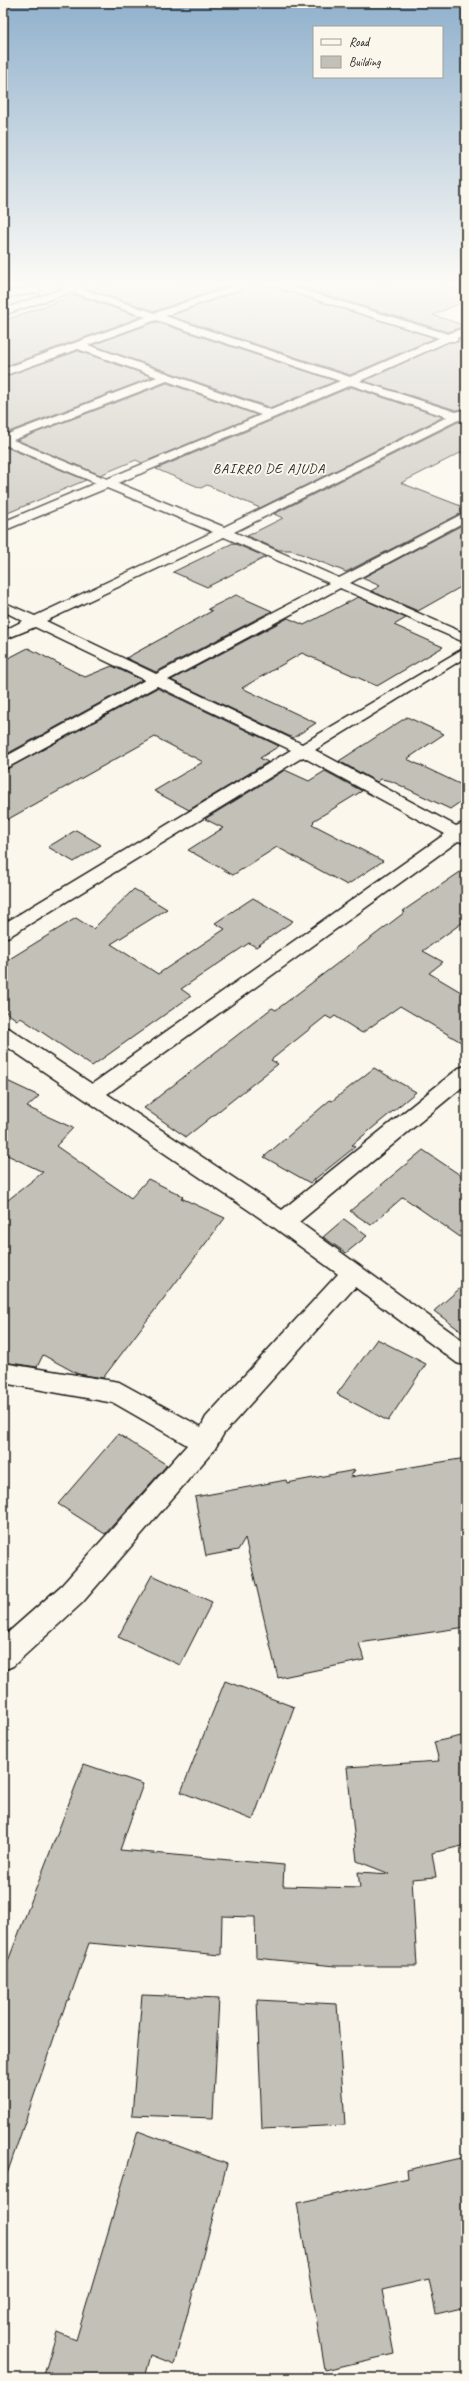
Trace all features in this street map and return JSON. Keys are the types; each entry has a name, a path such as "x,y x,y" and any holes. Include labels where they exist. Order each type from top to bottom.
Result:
{"street":[{"path":"3,440 121,394"},
{"path":"216,394 270,414"},
{"path":"3,527 318,394"},
{"path":"393,394 464,415"},
{"path":"407,394 464,415"},
{"path":"3,636 224,532 464,415"},
{"path":"3,440 224,532 466,639"},
{"path":"3,766 156,680 338,582 466,516"},
{"path":"3,606 303,750 463,833 93,1093"},
{"path":"3,932 64,893 466,651"},
{"path":"3,1034 283,1222 466,1356"},
{"path":"283,1222 466,1073"},
{"path":"3,1656 72,1594 205,1442 215,1425 353,1273"},
{"path":"3,1373 119,1393 205,1442"}],"building":[{"path":"3,394 108,394 3,434"},
{"path":"138,394 198,394 257,415 142,463 136,460 100,475 17,440"},
{"path":"232,394 304,394 271,408"},
{"path":"334,394 373,394 443,417 260,508 207,485 201,488 156,469"},
{"path":"406,394 466,394 466,408 456,410"},
{"path":"458,422 466,423 466,450 401,483 466,508 466,511 346,572 291,550 279,550 247,536 283,518 274,514"},
{"path":"3,446 86,480 3,515"},
{"path":"466,523 466,584 418,611 371,591 380,586 362,578"},
{"path":"233,543 266,557 207,587 173,572"},
{"path":"236,595 272,611 156,672 126,658 212,611 208,609"},
{"path":"358,597 406,618 394,625 443,647 377,686 302,653 242,688 316,723 293,738 171,680 288,618 304,625"},
{"path":"28,648 85,677 112,666 142,680 3,756 3,661"},
{"path":"157,688 279,746 260,758 268,762 189,810 154,791 203,762 155,737 3,822 3,771"},
{"path":"407,717 444,734 407,759 466,787 466,798 450,809 391,781 381,779 377,782 339,761"},
{"path":"285,770 309,781 325,771 362,791 313,821 314,822 312,824 383,861 347,885 277,847 233,875 188,850 223,828 205,819"},
{"path":"76,830 101,845 74,862 48,847"},
{"path":"466,868 466,920 423,951 443,962 429,973 466,995 466,1045 400,1006 362,1033 335,1016 331,1019 326,1016 271,1060 278,1064 186,1137 144,1108 272,1008 276,1010 405,912 403,911"},
{"path":"134,889 167,909 111,944 158,974 225,929 215,923 253,898 293,921 256,947 249,943 181,989 191,996 92,1066 21,1018 17,1020 3,1010 3,963 76,918 93,929"},
{"path":"374,1068 416,1092 352,1145 355,1147 310,1183 264,1157 330,1100 332,1101"},
{"path":"3,1079 39,1096 27,1107 73,1128 56,1146 131,1198 148,1179 183,1196 181,1198 225,1218 103,1378 78,1374 43,1355 37,1367 3,1362 3,1204 43,1172 3,1153"},
{"path":"423,1150 466,1179 466,1241 403,1197 371,1225 350,1211"},
{"path":"344,1219 367,1236 346,1253 323,1237"},
{"path":"466,1283 466,1335 434,1311"},
{"path":"377,1339 426,1364 388,1421 337,1394"},
{"path":"118,1434 167,1465 105,1534 58,1504"},
{"path":"466,1458 466,1627 359,1643 364,1660 278,1678 245,1538 238,1550 206,1556 195,1497 286,1480 287,1483 355,1470 350,1477"},
{"path":"152,1575 212,1602 180,1665 118,1637"},
{"path":"225,1681 294,1707 253,1820 181,1792"},
{"path":"466,1735 466,1845 432,1853 436,1877 412,1879 417,1966 335,1966 256,1958 255,1917 222,1916 221,1955 89,1943 69,2000 67,2000 7,2174 3,2173 3,1974 84,1764 143,1784 120,1850 284,1865 283,1886 360,1888 358,1872 390,1874 357,1861 347,1767 439,1761 434,1742"},
{"path":"142,1995 219,1998 213,2118 132,2115"},
{"path":"257,2000 337,2004 345,2125 262,2129"},
{"path":"138,2131 227,2164 174,2364 151,2355 145,2378 43,2378 57,2332 76,2340"},
{"path":"466,2157 466,2307 436,2314 429,2279 382,2290 394,2354 325,2370 297,2203 408,2178 407,2170"}],"district":[{"name":"BAIRRO DE AJUDA","path":"269,468"}]}
